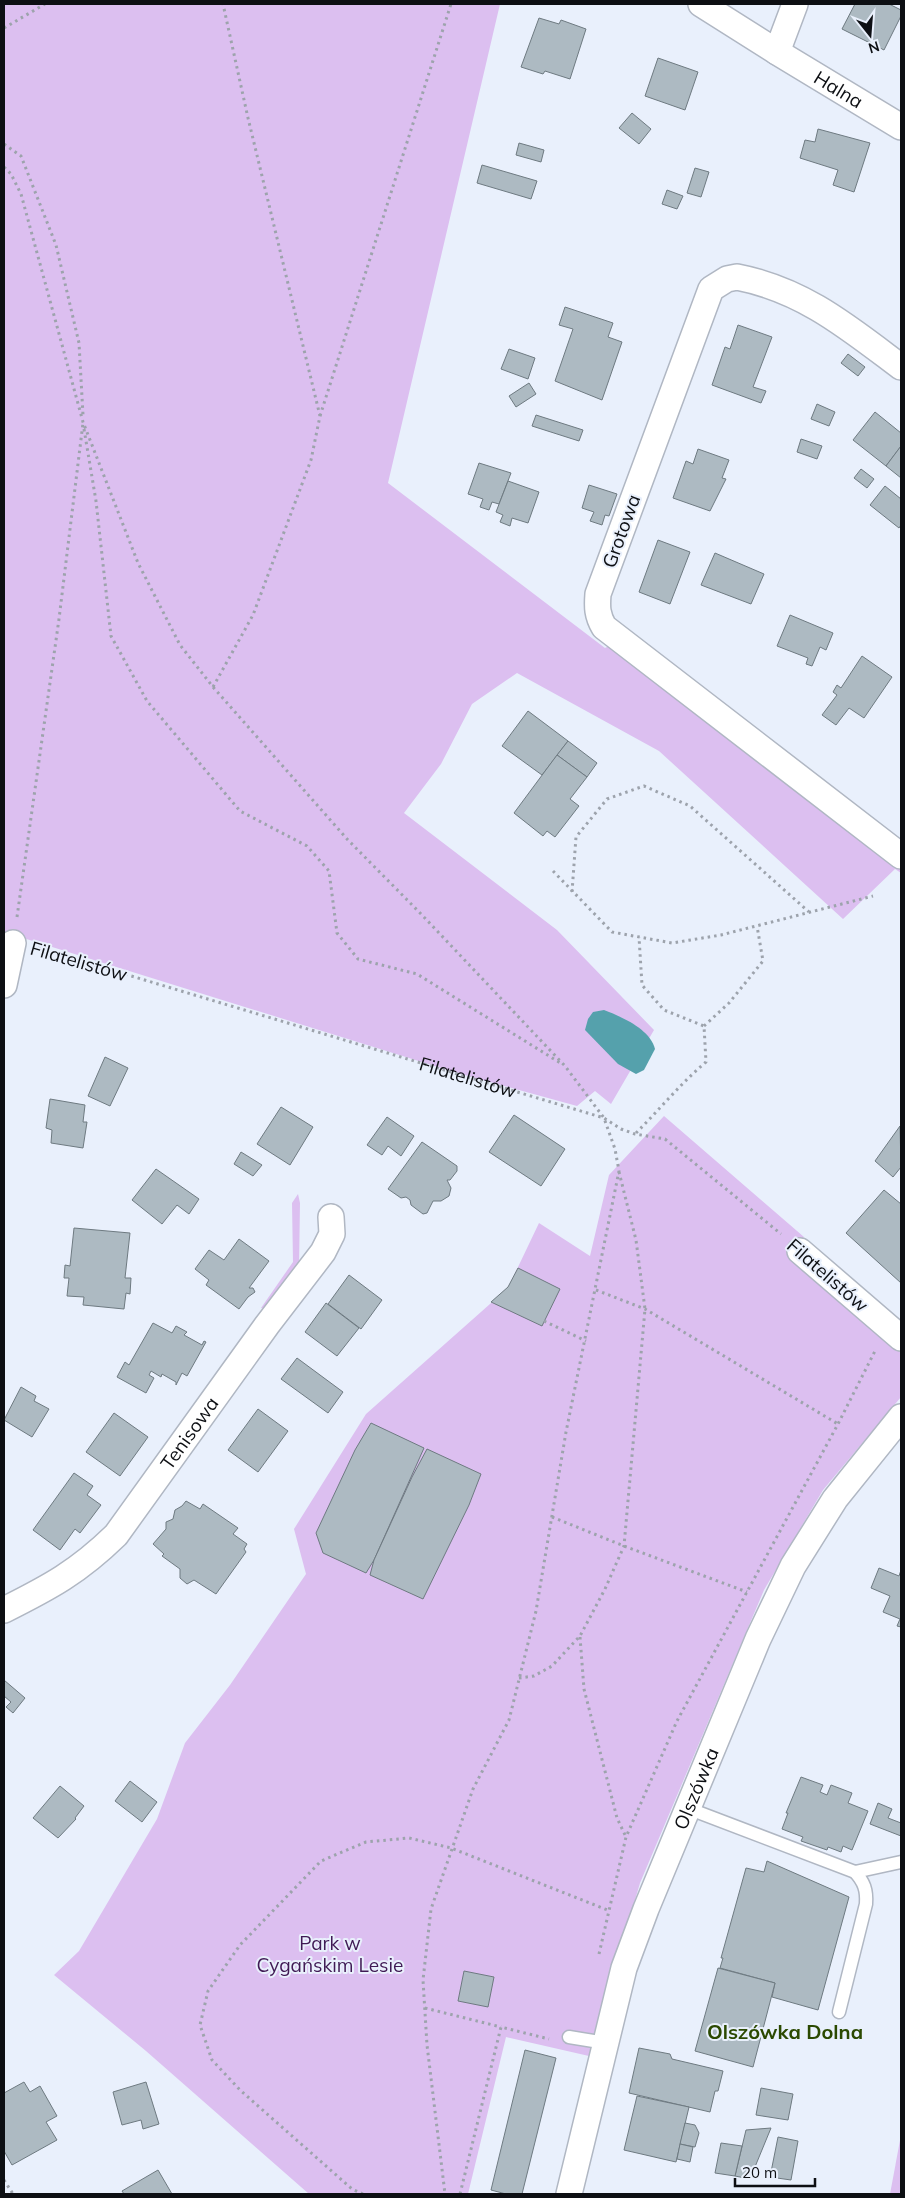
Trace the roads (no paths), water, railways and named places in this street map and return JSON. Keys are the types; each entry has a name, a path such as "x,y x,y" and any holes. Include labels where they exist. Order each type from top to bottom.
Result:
{"street":[{"name":"Halna","path":"701,4 901,127"},
{"path":"777,52 795,4"},
{"name":"Grotowa","path":"901,367 835,317 803,300 737,277 727,279 710,289 598,594 597,608 598,617 604,627 901,856"},
{"name":"Filatelistów","path":"4,985 13,943"},
{"name":"Tenisowa","path":"4,1610 54,1586 89,1561 116,1535 267,1325 323,1252 332,1234 331,1217"},
{"name":"Filatelistów","path":"800,1251 901,1338"},
{"name":"Olszówka","path":"569,2194 624,1968 687,1808 758,1639 793,1566 835,1499 901,1417"}],"lane":[{"path":"687,1808 855,1872 863,1881 866,1892 866,1904 839,2012"},
{"path":"855,1872 901,1862"},
{"path":"564,2039 606,2043"}],"water":[{"path":"604,1010 634,1025 647,1035 652,1042 655,1049 644,1070 636,1074 618,1064 585,1030 588,1019 593,1012"}],"district":[{"name":"Olszówka Dolna","path":"785,2031"}],"park label":[{"name":"Park w Cygańskim Lesie","path":"330,1954"}]}
